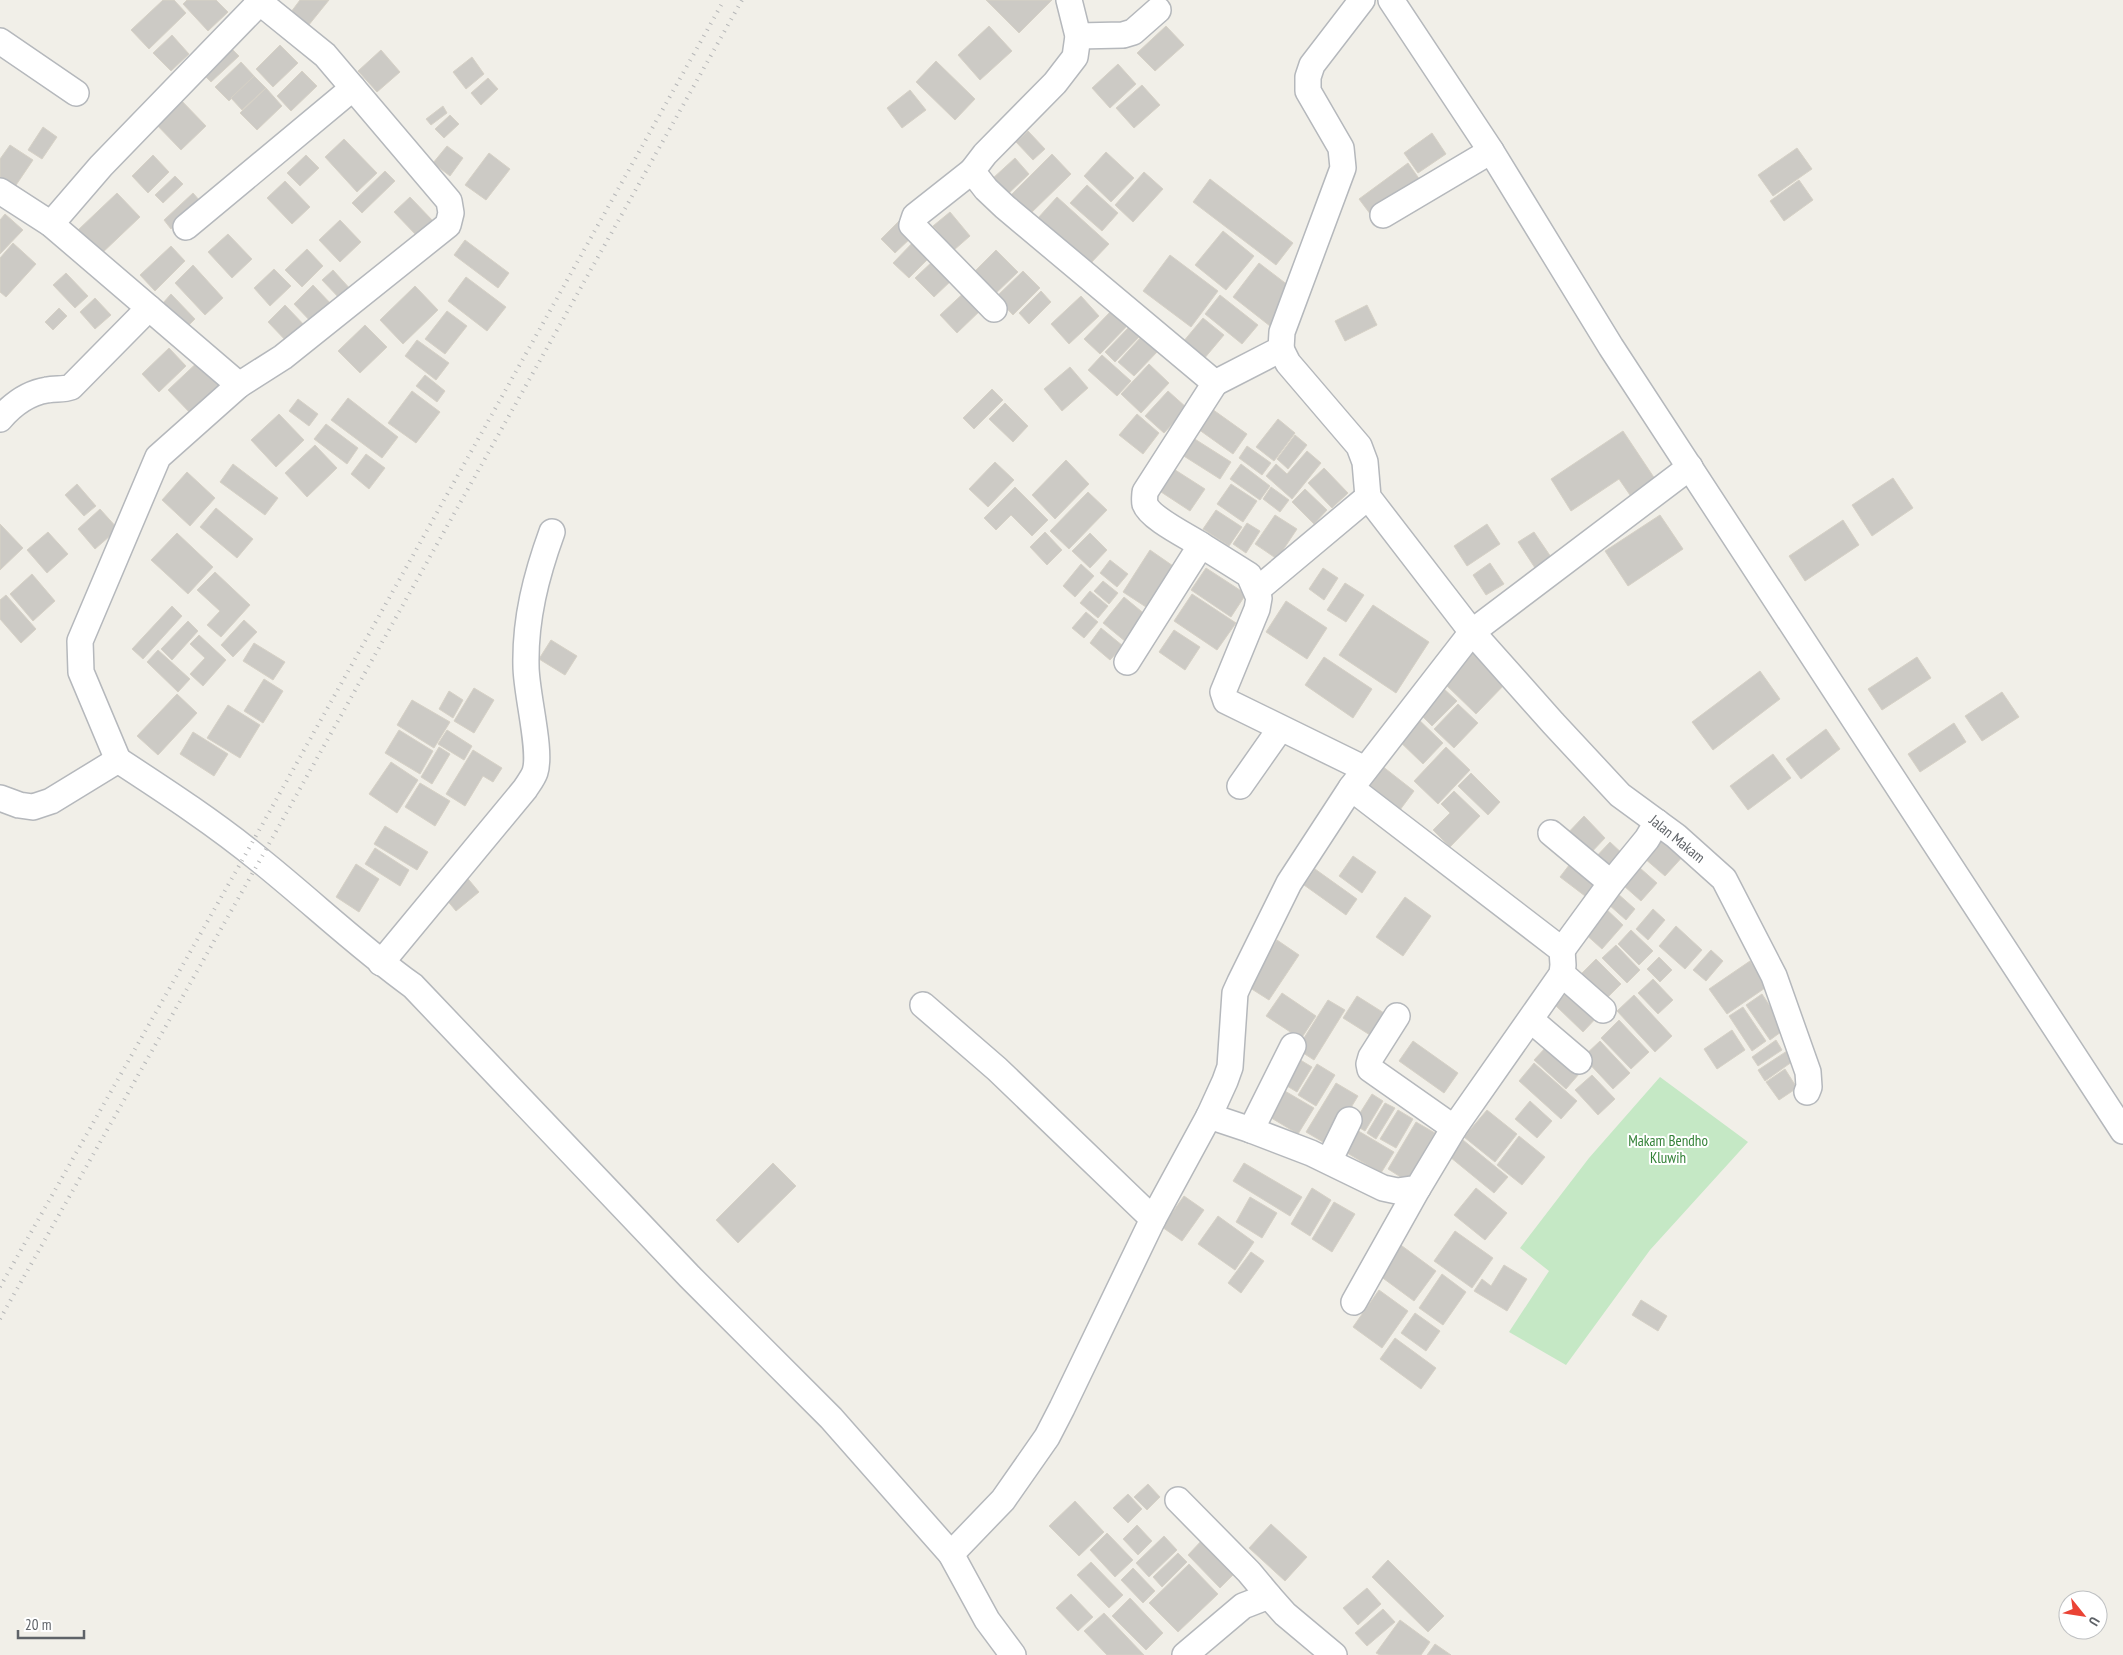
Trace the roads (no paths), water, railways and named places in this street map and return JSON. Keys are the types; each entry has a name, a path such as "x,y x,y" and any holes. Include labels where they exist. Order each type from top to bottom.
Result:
{"street":[{"path":"994,310 912,225 915,216 972,171 985,154 1055,83 1075,57 1078,36 1069,0"},
{"path":"1257,590 1368,497 1365,462 1359,446 1288,363 1281,350 1282,332 1343,168 1341,148 1308,91 1308,77 1312,64 1362,0"},
{"path":"1391,0 1491,151 1611,346 2123,1132"},
{"path":"51,224 101,166 259,1 325,54 449,201 451,213 448,225 283,357 239,385 148,455 80,642 82,672 118,760 219,828 260,860 381,963 414,986 690,1277 831,1418 951,1554 987,1620 1013,1655"},
{"path":"1078,36 1128,34 1133,32 1158,10"},
{"path":"0,41 76,93"},
{"path":"186,227 353,88"},
{"path":"1383,215 1491,151"},
{"path":"972,171 986,189 1005,207 1215,383"},
{"path":"0,191 51,224 239,385"},
{"path":"0,419 19,402 33,394 48,389 65,390 71,388 149,308"},
{"path":"1281,350 1215,383 1145,492 1144,498 1145,505 1155,516 1250,575 1257,590 1259,598 1258,609 1223,692 1226,702 1280,729 1358,778 1562,950"},
{"path":"951,1554 1003,1500 1047,1436 1062,1408 1153,1219 1209,1116 1230,1067 1236,993 1240,982 1289,883 1358,778 1472,632 1690,467"},
{"name":"Jalan Makam","path":"1368,497 1472,632 1620,795 1657,822 1724,879 1774,976 1808,1072 1809,1087 1807,1092"},
{"path":"381,963 525,789 535,772 536,752 526,667 528,617 538,570 552,532"},
{"path":"1127,662 1200,544"},
{"path":"1240,786 1280,729"},
{"path":"0,798 19,805 33,807 51,801 118,760"},
{"path":"1354,1302 1454,1128 1562,974 1562,950 1611,883 1647,839 1657,822"},
{"path":"1551,833 1611,883"},
{"path":"1562,974 1603,1010"},
{"path":"923,1005 997,1069 1153,1219"},
{"path":"1397,1016 1371,1056 1369,1067 1372,1071 1454,1128"},
{"path":"1531,1020 1579,1061"},
{"path":"1251,1130 1293,1046"},
{"path":"1209,1116 1251,1130 1328,1161 1383,1188 1397,1191 1418,1188"},
{"path":"1328,1161 1349,1120"},
{"path":"1178,1500 1250,1572 1285,1614 1334,1655"},
{"path":"1186,1655 1243,1606 1269,1596"}],"railway":[{"path":"0,1287 248,850 724,0"},
{"path":"0,1319 260,860 742,0"}],"park label":[{"name":"Makam Bendho Kluwih","path":"1668,1150"}]}
